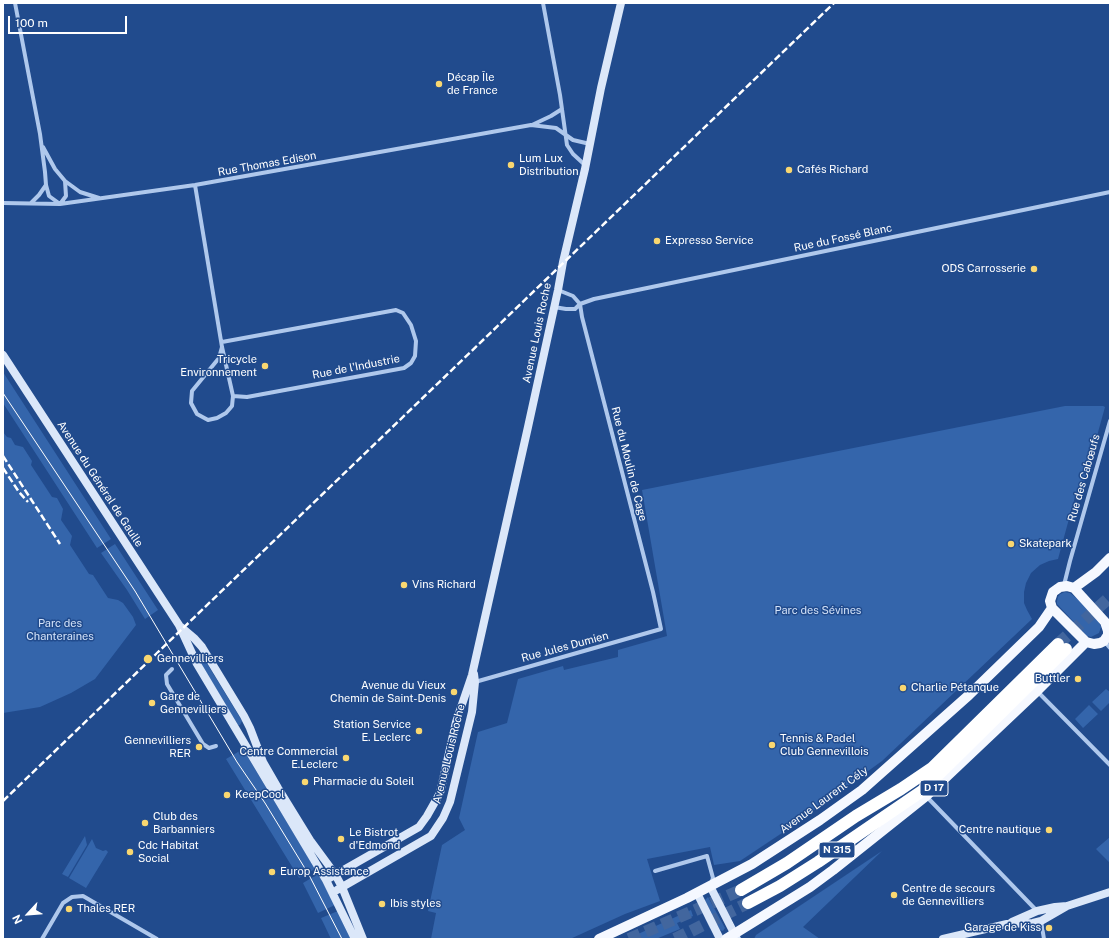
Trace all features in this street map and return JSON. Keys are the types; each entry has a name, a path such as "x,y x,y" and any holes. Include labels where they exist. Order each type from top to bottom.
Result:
{"highway":[{"name":"N 315","path":"741,890 787,863 856,816 901,790 932,768 1062,647 922,791 818,862 780,886 748,903"}],"main road":[{"name":"Avenue Louis Roche","path":"326,880 419,827 428,816 440,793 456,722 473,667 563,262 586,166 601,88 621,3"},
{"name":"Avenue du Général de Gaulle","path":"3,355 179,625 192,654 333,892 355,939"},
{"name":"Avenue Laurent Cély","path":"599,939 697,893 752,864 820,820 862,790 969,695 1039,627 1052,608 1050,600 1056,589 1069,587 1096,572 1110,558"},
{"path":"1052,608 1086,642 1094,644 1107,644 1108,620 1069,587"},
{"name":"Avenue du Général de Gaulle","path":"179,625 202,647 250,728 263,762 278,788 310,840 335,874 363,939"},
{"name":"D 17","path":"733,937 792,899 833,870 926,796 1037,691 1086,642"},
{"path":"192,654 202,647"},
{"name":"Avenue Louis Roche","path":"333,892 430,836 442,818 450,802 472,712 474,682 473,667"},
{"path":"239,734 250,728"},
{"path":"710,886 733,937"},
{"path":"1007,924 1041,921 1067,906 1110,892"},
{"path":"697,893 720,939"},
{"path":"943,939 1007,924 1037,911 1067,906"},
{"path":"1037,911 1041,921"}],"street":[{"path":"15,3 42,145 46,172 46,185 49,196 60,204 66,196 65,181"},
{"path":"543,3 567,145 569,149 586,166"},
{"name":"Rue Thomas Edison","path":"532,125 562,109"},
{"name":"Rue Thomas Edison","path":"3,203 60,204 195,186 532,125 552,126 566,134"},
{"path":"566,134 573,140 590,144"},
{"path":"42,145 55,169 65,181 80,192 101,199"},
{"path":"31,203 46,185"},
{"path":"195,186 222,345 233,396 232,406 226,413 217,418 208,420 197,414 190,403 192,391 218,358 222,345"},
{"name":"Rue du Fossé Blanc","path":"554,307 575,309 580,304 594,299 1110,192"},
{"path":"558,290 573,296 580,304"},
{"name":"Rue du Moulin de Cage","path":"580,304 582,317 653,592 661,629"},
{"name":"Rue de l'Industrie","path":"222,345 396,310 403,313 411,325 416,341 415,356 411,363 404,368 247,397 233,396"},
{"name":"Rue des Cabœufs","path":"1069,587 1070,560 1110,421"},
{"name":"Rue Jules Dumien","path":"474,682 661,629"},
{"path":"172,669 166,675 167,684 203,744 209,748 216,746"},
{"path":"1037,691 1110,765"},
{"path":"926,796 1037,911"},
{"path":"655,871 707,856 712,878 710,886"},
{"path":"42,939 63,903 72,897 83,896 158,939"},
{"path":"1041,921 1044,939"}],"green space":[{"path":"3,372 111,539 97,548 3,403"},
{"name":"Parc des Sévines","path":"1065,406 1105,407 1082,490 1075,497 1058,559 1040,565 1031,573 1026,583 1024,603 1032,619 882,761 785,831 740,861 714,865 710,847 647,859 660,901 625,914 570,939 431,939 436,913 428,911 442,845 465,830 459,818 478,732 507,723 518,679 563,666 564,670 618,657 618,650 667,636 642,490"},
{"name":"Parc des Chanteraines","path":"3,432 7,437 11,438 15,445 23,447 32,461 31,465 52,497 57,498 63,509 61,520 72,536 70,545 89,574 93,575 108,598 118,600 123,603 133,617 136,625 95,679 71,693 40,707 3,713"},
{"path":"115,544 158,610 145,619 101,553"},
{"path":"1065,592 1070,593 1081,602 1099,622 1101,627 1099,633 1091,637 1087,636 1057,604 1060,594"},
{"path":"203,657 242,721 240,725 238,725 198,659"},
{"path":"1106,689 1110,692 1110,702 1101,711 1092,702"},
{"path":"1089,705 1098,714 1083,728 1075,719"},
{"path":"243,749 315,869 299,878 226,759"},
{"path":"85,836 87,845 68,877 62,874"},
{"path":"1110,837 1110,863 1096,849"},
{"path":"92,839 96,848 103,851 106,850 108,852 86,888 69,878"},
{"path":"882,851 803,927 820,939 754,939 756,935"},
{"path":"318,874 335,905 318,913 303,883"},
{"path":"708,897 725,928 723,931 720,930 705,900"},
{"path":"691,910 693,916 677,923 680,929 656,939 627,939"},
{"path":"338,911 351,939 331,939 321,918"}],"tunnel":[{"path":"1058,644 1110,597"},
{"path":"629,939 741,890"},
{"path":"675,939 748,903"}],"tram line":[{"path":"3,393 135,591 237,762 265,803 309,875 342,939"}],"railway":[{"path":"3,801 834,3"},
{"path":"3,456 60,544"},
{"path":"3,468 19,492 28,502"}],"place":[{"name":"Décap Île de France","path":"439,84"},
{"name":"Lum Lux Distribution","path":"511,165"},
{"name":"Cafés Richard","path":"789,170"},
{"name":"Expresso Service","path":"657,241"},
{"name":"ODS Carrosserie","path":"1034,269"},
{"name":"Tricycle Environnement","path":"265,366"},
{"name":"Skatepark","path":"1011,544"},
{"name":"Vins Richard","path":"404,585"},
{"name":"Gennevilliers","path":"148,659"},
{"name":"Buttler","path":"1078,679"},
{"name":"Charlie Pétanque","path":"903,688"},
{"name":"Avenue du Vieux Chemin de Saint-Denis","path":"454,692"},
{"name":"Gare de Gennevilliers","path":"152,703"},
{"name":"Station Service E. Leclerc","path":"419,731"},
{"name":"Tennis & Padel Club Gennevillois","path":"772,745"},
{"name":"Gennevilliers RER","path":"199,747"},
{"name":"Centre Commercial E.Leclerc","path":"346,758"},
{"name":"Pharmacie du Soleil","path":"305,782"},
{"name":"KeepCool","path":"227,795"},
{"name":"Club des Barbanniers","path":"145,823"},
{"name":"Centre nautique","path":"1049,830"},
{"name":"Le Bistrot d'Edmond","path":"341,839"},
{"name":"Cdc Habitat Social","path":"130,852"},
{"name":"Europ Assistance","path":"272,872"},
{"name":"Centre de secours de Gennevilliers","path":"894,895"},
{"name":"Ibis styles","path":"382,904"},
{"name":"Thales RER","path":"69,909"},
{"name":"Garage de Kiss","path":"1049,928"}]}
